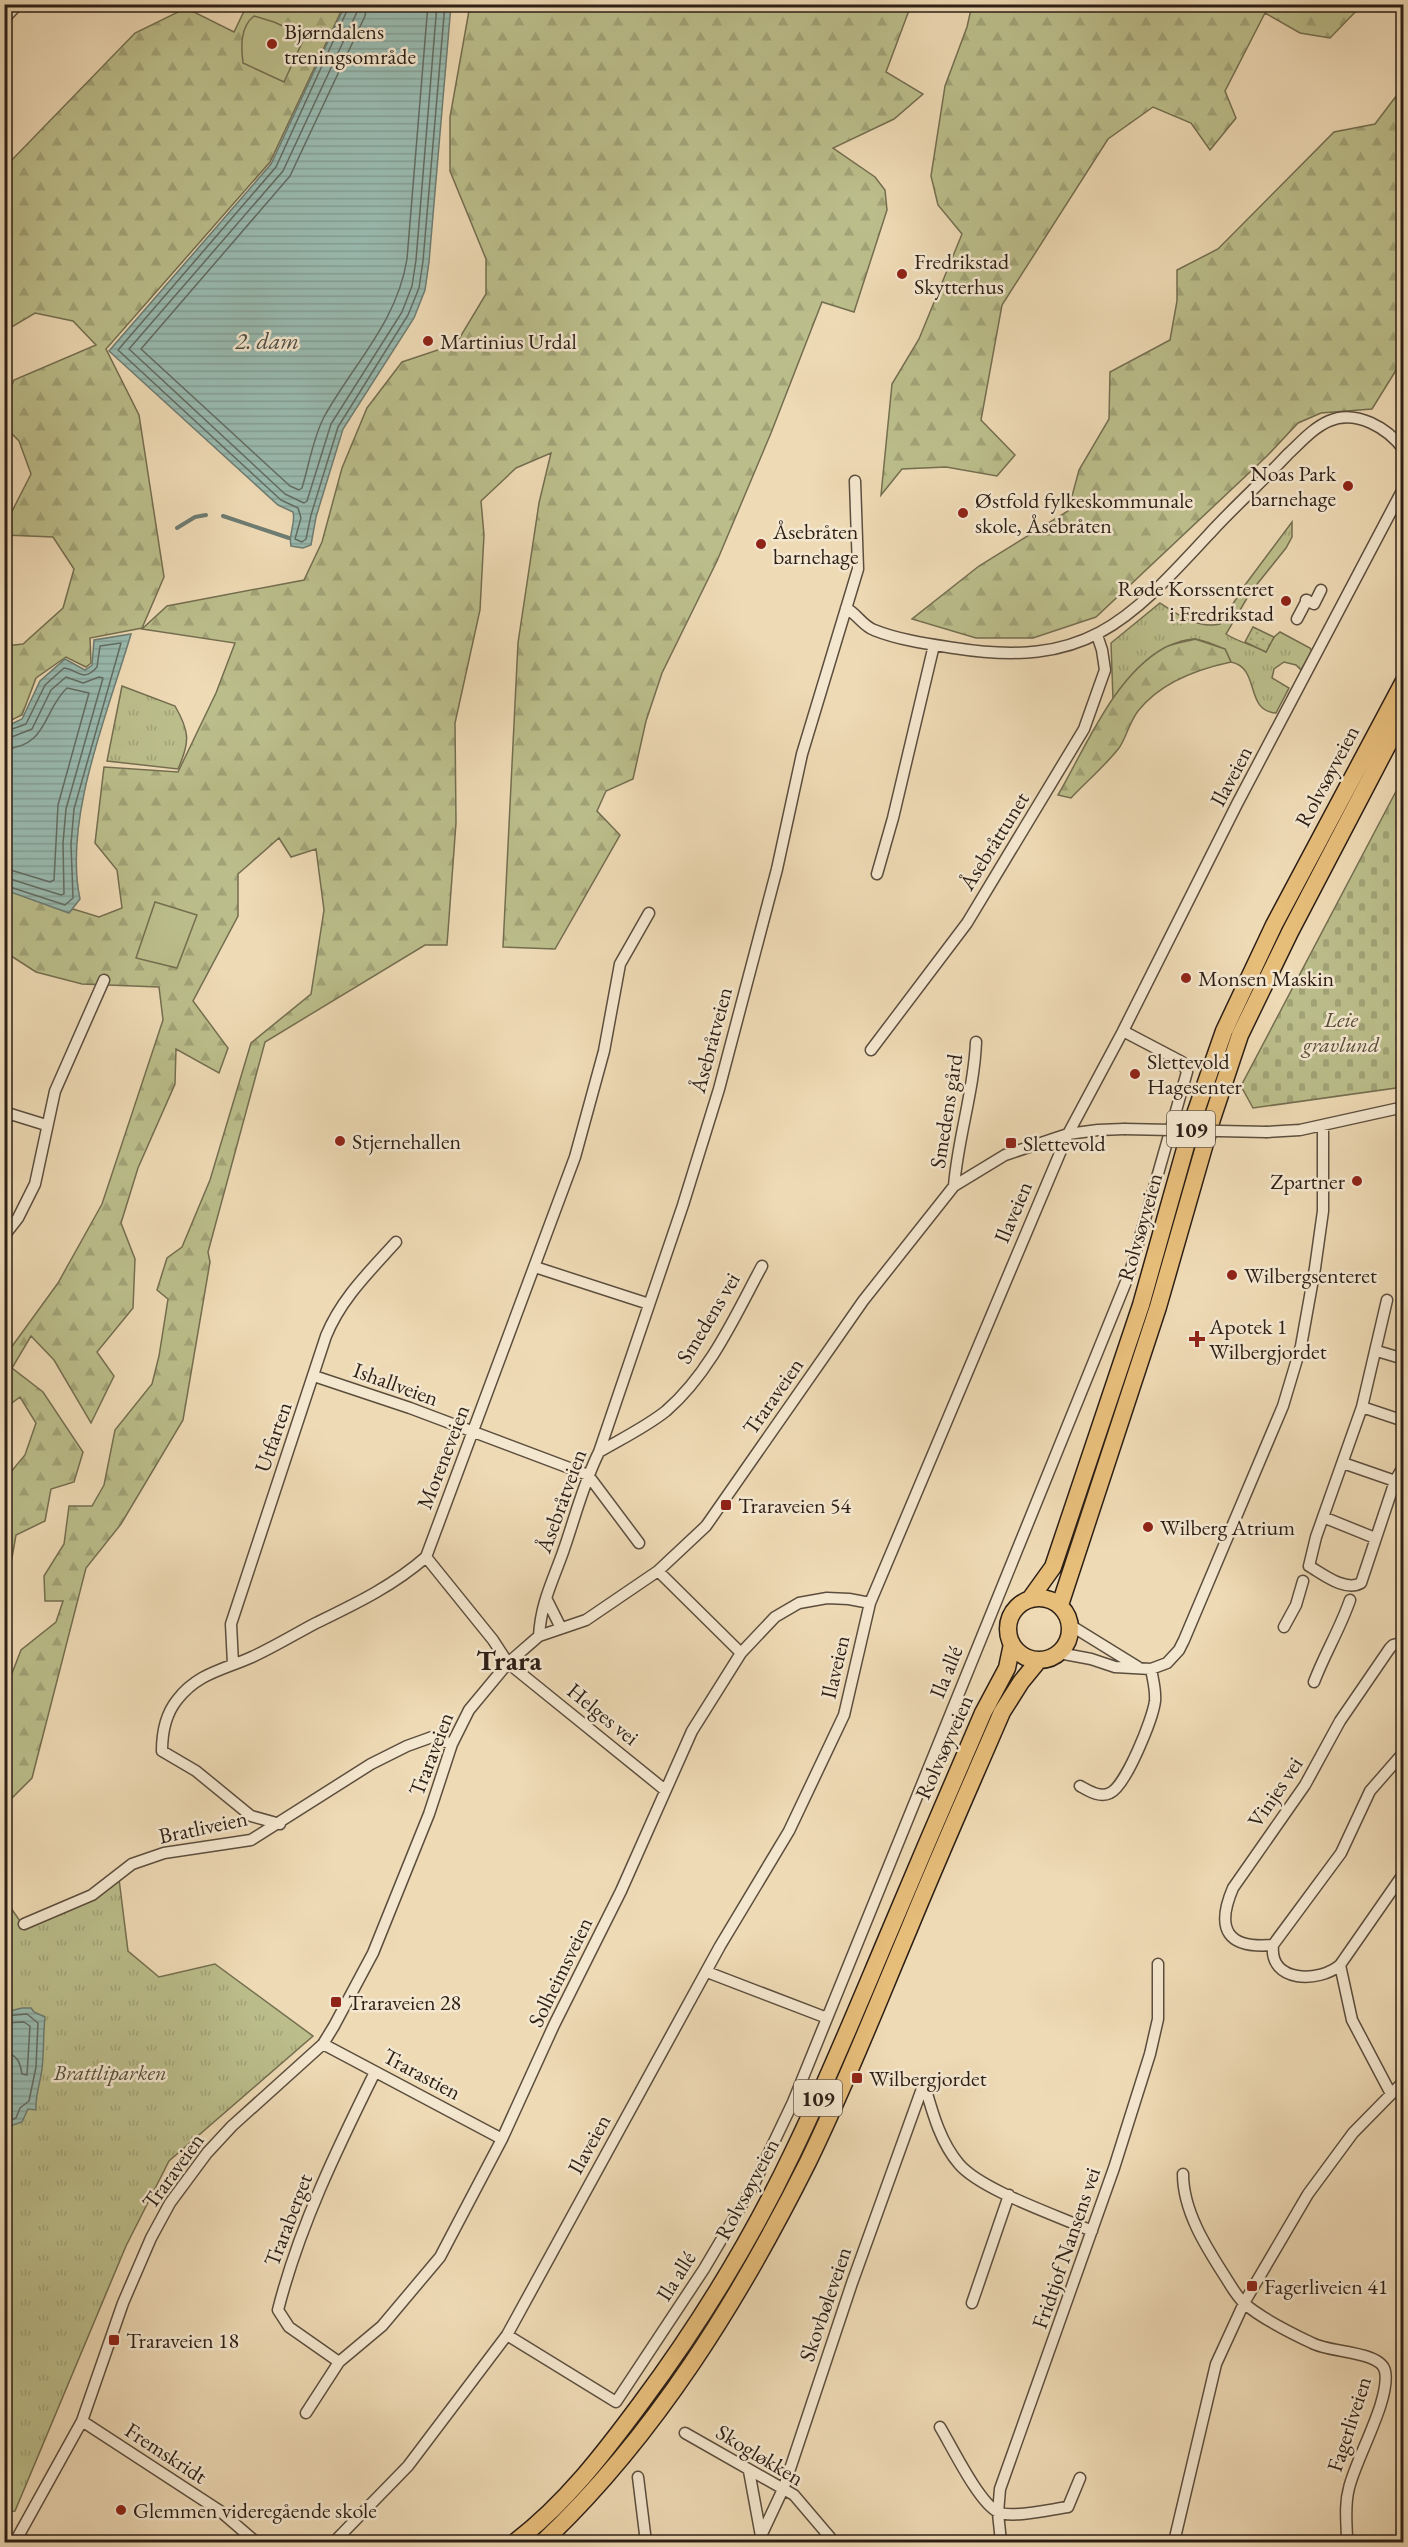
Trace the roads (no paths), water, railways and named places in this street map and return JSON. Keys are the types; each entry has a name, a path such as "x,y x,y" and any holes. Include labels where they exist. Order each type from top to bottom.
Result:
{"main road":[{"name":"Rolvsøyveien","path":"1030,1599 1053,1567 1142,1305 1194,1118 1224,1031 1274,925 1404,681"},
{"name":"Rolvsøyveien","path":"1060,1605 1158,1307 1212,1119 1240,1035 1290,932 1404,714"},
{"path":"1012,1644 1023,1656 1039,1660 1059,1653 1068,1640 1070,1625 1067,1614 1060,1605 1046,1598 1030,1599"},
{"name":"109","path":"1012,1644 1008,1633 1008,1622 1020,1604 1030,1599"},
{"name":"Rolvsøyveien","path":"515,2542 532,2530 594,2465 628,2420 663,2373 717,2291 764,2209 793,2153 833,2064 982,1713 1008,1668 1012,1644"},
{"name":"Rolvsøyveien","path":"543,2542 606,2476 666,2400 729,2306 772,2233 809,2160 850,2070 1002,1712 1021,1682 1039,1660"}],"street":[{"path":"4,19 18,4"},
{"path":"846,608 873,630 934,645 990,652 1035,653 1069,645 1097,635 1152,595 1241,501 1320,426 1338,418 1359,419 1384,430 1404,450"},
{"name":"Åsebråtveien","path":"539,1636 541,1612 588,1475 599,1452 683,1205 718,1089 777,869 802,754 858,569 855,481"},
{"name":"Ilaveien","path":"334,2542 408,2466 507,2335 720,1946 789,1831 844,1715 870,1603 1068,1134 1123,1031 1237,804 1404,487"},
{"path":"1297,618 1306,600 1314,604 1321,590"},
{"name":"Åsebråttunet","path":"871,1050 967,923 1076,744 1092,711 1105,670 1097,635"},
{"path":"877,874 893,818 934,645"},
{"name":"Moreneveien","path":"280,1824 251,1816 196,1771 162,1751 162,1730 177,1700 208,1673 259,1654 364,1600 407,1574 426,1557 536,1268 578,1148 604,1051 620,964 649,914"},
{"path":"4,1236 18,1218 35,1184 46,1125 62,1073 104,980"},
{"name":"Ila allé","path":"507,2335 616,2402 704,2269 753,2186 793,2102 1133,1261 1187,1072 1182,1062 1123,1031"},
{"name":"Smedens gård","path":"954,1186 957,1150 975,1073 976,1042"},
{"name":"Traraveien","path":"15,2542 82,2421 123,2302 170,2203 207,2153 232,2126 323,2044 373,1953 429,1814 452,1744 469,1710 508,1663 539,1636 586,1620 658,1571 706,1526 863,1301 954,1186 1005,1155 1068,1134 1098,1130 1267,1132 1323,1126 1404,1107"},
{"path":"4,1113 46,1125"},
{"path":"1059,1653 1091,1659 1115,1667 1151,1669 1167,1663 1179,1650 1283,1406 1301,1346 1323,1211 1323,1126"},
{"name":"Utfarten","path":"233,1664 231,1624 334,1317 351,1292 396,1242"},
{"name":"Smedens vei","path":"599,1452 665,1411 683,1393 711,1358 762,1266"},
{"path":"536,1268 649,1304"},
{"path":"1387,1300 1377,1351 1362,1407 1323,1517 1309,1566 1344,1585 1356,1586 1361,1583 1395,1481 1404,1464"},
{"path":"1377,1351 1404,1359"},
{"name":"Ishallveien","path":"314,1376 410,1408 588,1475"},
{"path":"1362,1407 1404,1421"},
{"path":"1343,1463 1395,1481"},
{"path":"588,1475 639,1543"},
{"path":"1323,1517 1375,1538"},
{"name":"Helges vei","path":"426,1557 493,1640 508,1663 665,1790"},
{"path":"658,1571 741,1653"},
{"path":"1284,1627 1296,1605 1303,1581"},
{"path":"546,1598 561,1628"},
{"name":"Solheimsveien","path":"306,2413 339,2362 382,2326 440,2257 502,2139 554,2025 621,1891 692,1731 741,1653 776,1617 799,1604 827,1598 870,1603"},
{"path":"1314,1682 1327,1648 1338,1632 1350,1600"},
{"path":"1070,1625 1138,1667"},
{"name":"Vinjes vei","path":"1273,1945 1246,1946 1234,1939 1225,1924 1228,1899 1233,1888 1305,1785 1352,1702 1390,1648 1404,1642"},
{"path":"1080,1786 1099,1795 1111,1793 1121,1783 1154,1705 1155,1690 1151,1669"},
{"name":"Bratliveien","path":"24,1924 92,1895 132,1864 164,1854 251,1840 407,1746 432,1737 452,1744"},
{"path":"1404,1752 1370,1791 1341,1853 1273,1945 1275,1963 1291,1975 1317,1976 1327,1974 1340,1965 1404,1873"},
{"name":"Fridtjof Nansens vei","path":"1001,2542 998,2513 1000,2489 1092,2230 1150,2054 1158,2019 1158,1964"},
{"path":"1340,1965 1352,2020 1391,2094"},
{"path":"707,1972 827,2018"},
{"name":"Trarastien","path":"323,2044 502,2139"},
{"name":"Traraberget","path":"339,2362 289,2327 278,2310 289,2268 318,2193 375,2072"},
{"path":"1174,2542 1216,2364 1244,2303 1308,2194 1353,2133 1404,2081"},
{"name":"Skovbøleveien","path":"761,2539 784,2487 852,2283 924,2083 933,2114 947,2147 960,2166 979,2181 1009,2195"},
{"path":"1182,2174 1184,2189 1199,2234 1244,2303"},
{"path":"972,2304 1009,2195 1092,2230"},
{"name":"Fagerliveien","path":"1244,2303 1314,2345 1374,2357 1384,2366 1386,2378 1382,2398 1347,2493 1347,2542"},
{"name":"Fremskridt","path":"82,2421 220,2511 256,2542"},
{"path":"940,2427 983,2499 998,2513 1010,2514 1068,2507 1080,2478"},
{"name":"Skogløkken","path":"685,2433 749,2471 784,2487 794,2495 834,2542"},
{"path":"749,2471 761,2539"},
{"path":"638,2476 646,2542"}],"water":[{"name":"2. dam","path":"345,5 451,5 425,290 414,318 343,429 316,517 311,545 303,548 291,546 293,512 278,505 109,351 271,164"},
{"path":"131,634 90,766 78,835 76,868 80,899 69,913 5,890 5,727 22,719 40,681 65,659 85,670 92,665 94,640"},
{"path":"31,2008 45,2017 43,2063 36,2110 28,2109 22,2122 10,2126 5,2133 5,2108 9,2086 5,2059 5,2009 10,2011"}],"waterway":[{"path":"177,528 195,517 206,515"},
{"path":"223,516 289,538"}],"place":[{"name":"Bjørndalens treningsområde","path":"272,44"},
{"name":"Fredrikstad Skytterhus","path":"902,274"},
{"name":"Martinius Urdal","path":"428,341"},
{"name":"Noas Park barnehage","path":"1348,486"},
{"name":"Østfold fylkeskommunale skole, Åsebråten","path":"963,513"},
{"name":"Åsebråten barnehage","path":"761,544"},
{"name":"Røde Korssenteret i Fredrikstad","path":"1286,601"},
{"name":"Monsen Maskin","path":"1186,978"},
{"name":"Slettevold Hagesenter","path":"1135,1074"},
{"name":"Stjernehallen","path":"340,1141"},
{"name":"Slettevold","path":"1011,1143"},
{"name":"Zpartner","path":"1357,1181"},
{"name":"Wilbergsenteret","path":"1232,1275"},
{"name":"Apotek 1 Wilbergjordet","path":"1197,1339"},
{"name":"Traraveien 54","path":"726,1505"},
{"name":"Wilberg Atrium","path":"1148,1527"},
{"name":"Traraveien 28","path":"336,2002"},
{"name":"Wilbergjordet","path":"857,2078"},
{"name":"Fagerliveien 41","path":"1252,2286"},
{"name":"Traraveien 18","path":"114,2340"},
{"name":"Glemmen videregående skole","path":"121,2510"}],"district":[{"name":"Trara","path":"509,1660"}],"park label":[{"name":"Leie gravlund","path":"1341,1032"},
{"name":"Brattliparken","path":"110,2072"}]}
